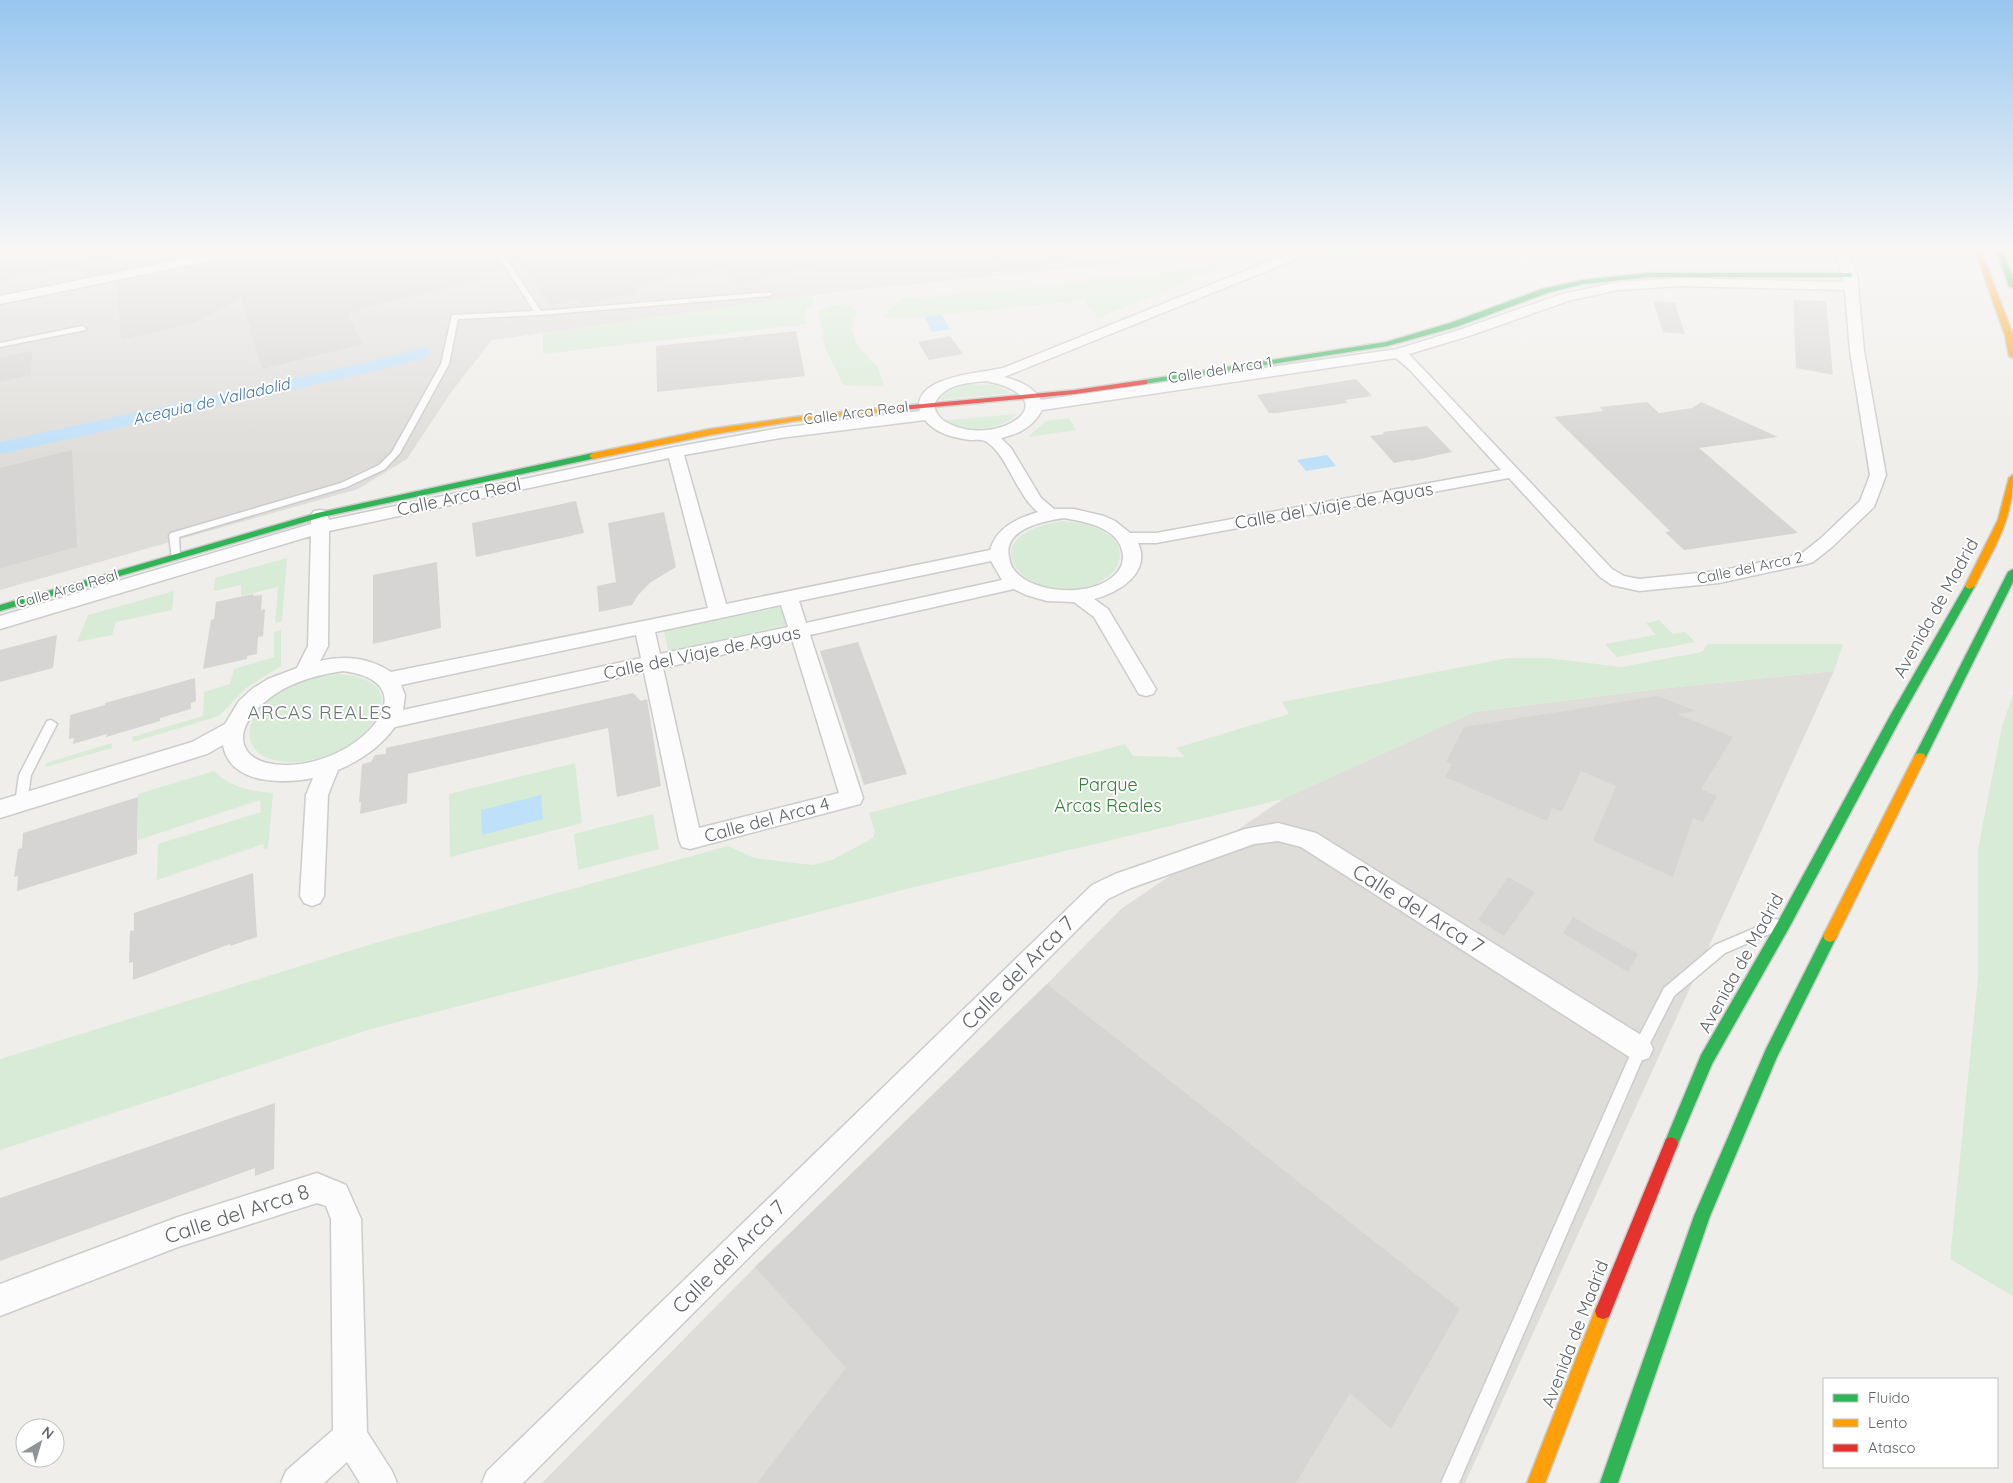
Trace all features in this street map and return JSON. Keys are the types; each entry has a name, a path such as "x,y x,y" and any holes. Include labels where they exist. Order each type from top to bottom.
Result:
{"main road":[{"name":"Calle del Arca 1","path":"1032,401 1144,381 1372,347 1433,332 1474,317"},
{"path":"2003,317 2009,335 2013,356"},
{"name":"Calle Arca Real","path":"0,608 175,557 321,521 411,494 710,432 747,426 1032,401"},
{"name":"Avenida de Madrid","path":"1536,1483 1637,1224 1706,1060 1785,922 1896,716 1958,609 2003,520 2013,478"},
{"path":"1609,1483 1702,1216 1771,1054 2013,572"}],"street":[{"path":"1005,375 1135,317"},
{"name":"Calle del Arca 1","path":"1032,401 1399,353 1509,317"},
{"name":"Calle del Arca 2","path":"1399,353 1415,367 1512,474 1606,573 1619,581 1640,585 1719,577 1807,558 1868,504 1878,475 1857,351 1854,317"},
{"name":"Calle Arca Real","path":"1003,440 986,435 952,432 933,422 927,410 933,392 948,383 967,378 1005,375 1025,390 1032,401"},
{"path":"1032,401 1033,412 1027,421 1003,440 1039,511"},
{"name":"Calle Arca Real","path":"0,623 321,521 675,452 927,410"},
{"path":"675,452 719,612"},
{"name":"Calle del Viaje de Aguas","path":"1128,544 1512,474"},
{"path":"1039,511 1093,518 1106,523 1128,544 1132,559 1130,569 1123,578 1099,592 1079,597 1045,595 1016,583 1001,564 999,554 1001,543 1008,532 1039,511"},
{"path":"306,671 318,646 321,521"},
{"name":"Calle del Viaje de Aguas","path":"389,680 999,554"},
{"name":"Calle del Viaje de Aguas","path":"388,722 1016,583"},
{"path":"1099,592 1101,613"},
{"name":"Calle del Arca 4","path":"644,627 690,840 852,798 788,597"},
{"path":"1079,597 1101,613 1146,689"},
{"path":"318,646 330,665"},
{"path":"355,664 375,670 389,680 395,692 394,706 388,722 364,746 330,764 306,771 284,774 257,770 249,767 238,758 233,738 244,711 260,695 274,685 306,671 330,665 355,664"},
{"path":"0,809 233,738"},
{"path":"312,896 317,795 330,764"},
{"path":"306,771 317,795"},
{"name":"Calle del Arca 7","path":"499,1483 1100,892 1123,881 1253,835 1278,832 1308,840 1640,1049"},
{"name":"Calle del Arca 8","path":"0,1300 178,1232 317,1188 336,1195 346,1219 350,1436"},
{"path":"0,1315 82,1268"},
{"path":"298,1483 350,1436 380,1483"}],"lane":[{"path":"175,557 174,535 344,485 382,467 396,453 445,364 455,317"},
{"path":"0,345 82,328"},
{"path":"21,803 25,774 51,724"},
{"path":"1450,1483 1640,1049 1669,992 1720,949 1785,922"}],"shaded area":[{"path":"0,317 656,317 492,340 452,391 407,459 358,489 0,590"},
{"path":"1834,671 1465,1483 542,1483 755,1267 1047,984 1121,909 1283,799 1474,712 1658,689"}],"green space":[{"path":"655,317 805,317 805,324 543,354 543,333"},
{"path":"819,317 855,317 852,329 856,343 878,368 884,386 844,385 825,348"},
{"path":"967,384 995,385 1011,393 940,400 948,391"},
{"path":"1017,414 1002,424 983,429 963,428 947,420"},
{"path":"1069,418 1076,430 1028,437 1046,421"},
{"path":"1063,521 1090,526 1108,534 1114,540 1119,547 1120,556 1117,568 1109,576 1094,585 1071,590 1047,587 1036,583 1018,570 1012,559 1011,550 1015,541 1033,529"},
{"path":"287,558 282,621 275,623 278,587 241,596 241,585 214,591 215,578"},
{"path":"174,591 172,610 116,622 112,635 77,642 88,615"},
{"path":"781,607 787,625 668,651 664,631"},
{"path":"1659,620 1673,634 1685,632 1695,642 1617,657 1605,644 1656,635 1646,623"},
{"path":"281,630 281,666 246,688 219,716 133,742 132,737 203,716 204,692 230,684 234,669 274,657 274,632"},
{"name":"Parque Arcas Reales","path":"1708,644 1843,644 1834,671 1658,689 1474,712 1283,799 906,889 371,1029 0,1150 0,1059 375,943 728,846 754,858 812,865 832,860 873,838 875,832 869,813 1125,744 1133,756 1185,757 1176,748 1289,714 1282,702 1508,658 1548,658 1621,667 1702,652"},
{"path":"335,674 349,675 370,682 377,688 381,696 381,705 377,716 361,736 344,748 306,761 277,761 264,756 254,748 250,739 250,728 255,716 264,704 278,693 299,683"},
{"path":"2013,694 2013,1296 1950,1259 1978,977 1978,849 2002,727"},
{"path":"112,743 112,748 45,767 46,763"},
{"path":"575,763 582,823 450,857 449,794"},
{"path":"214,771 220,777 241,788 273,793 268,848 264,849 263,844 157,880 158,844 261,812 260,800 138,840 138,794"},
{"path":"653,814 659,849 578,870 574,834"}],"water":[{"path":"924,317 943,317 950,329 932,332"},
{"path":"1327,455 1336,466 1306,471 1297,460"},
{"path":"541,795 543,819 482,835 481,810"}],"building":[{"path":"119,317 206,317 195,323 121,340"},
{"path":"247,317 349,317 362,344 262,369"},
{"path":"1658,317 1680,317 1685,334 1663,332"},
{"path":"1794,317 1828,317 1833,375 1796,368"},
{"path":"796,331 805,376 657,392 656,346"},
{"path":"950,336 963,354 929,360 918,342"},
{"path":"32,351 31,375 0,382 0,358"},
{"path":"1356,379 1372,396 1345,400 1348,403 1269,413 1257,395"},
{"path":"1647,402 1659,413 1692,408 1701,402 1778,437 1699,448 1798,533 1684,550 1665,532 1670,531 1554,417 1603,411 1600,407"},
{"path":"1427,426 1452,452 1394,463 1370,436 1384,434 1383,432"},
{"path":"72,450 77,547 0,568 0,468"},
{"path":"576,501 584,533 476,557 472,523"},
{"path":"664,512 676,567 651,582 638,595 632,605 599,612 597,586 616,582 608,523"},
{"path":"437,562 441,628 373,644 373,575"},
{"path":"253,594 253,596 262,595 261,610 265,609 263,636 258,637 257,654 247,656 247,659 203,669 216,602"},
{"path":"57,635 53,668 0,682 0,650"},
{"path":"858,642 907,774 864,785 820,651"},
{"path":"195,678 196,701 191,703 191,709 160,718 160,721 106,737 107,734 73,744 74,738 69,739 70,715 105,705 105,703"},
{"path":"633,693 641,701 647,699 661,786 617,797 608,728 408,774 407,803 360,814 362,764 371,762 375,755 386,754 386,748"},
{"path":"1658,696 1696,711 1677,714 1733,737 1701,789 1717,796 1703,822 1693,818 1673,877 1593,841 1616,786 1581,771 1562,812 1552,808 1547,821 1445,777 1452,764 1446,762 1464,727"},
{"path":"138,797 137,854 17,891 18,876 14,877 18,849 22,848 23,833"},
{"path":"253,873 257,937 230,946 230,944 133,980 133,962 129,963 130,931 134,930 134,913"},
{"path":"1508,877 1535,892 1504,936 1478,920"},
{"path":"1573,917 1638,954 1628,972 1563,933"},
{"path":"1047,984 1460,1309 1391,1429 1350,1393 1296,1483 757,1483 846,1368 755,1267"},
{"path":"275,1103 274,1169 255,1176 255,1168 0,1261 0,1198"}],"waterway":[{"name":"Acequia de Valladolid","path":"0,448 371,367 422,353"}],"traffic: fast":[{"path":"1144,382 1387,344 1474,317"},
{"path":"0,608 320,515 593,456"},
{"path":"1920,757 2013,572"},
{"path":"1671,1144 1706,1060 1785,922 1896,716 1970,586"},
{"path":"1609,1483 1702,1216 1771,1054 1830,936"}],"traffic: slow":[{"path":"2002,317 2009,335 2013,356"},
{"path":"593,456 710,432 795,419 890,409"},
{"path":"1970,586 2003,520 2013,478"},
{"path":"1830,936 1920,757"},
{"path":"1536,1483 1603,1311"}],"traffic: jam":[{"path":"890,409 1075,392 1144,382"},
{"path":"1603,1311 1671,1144"}],"district":[{"name":"ARCAS REALES","path":"320,712"}]}
